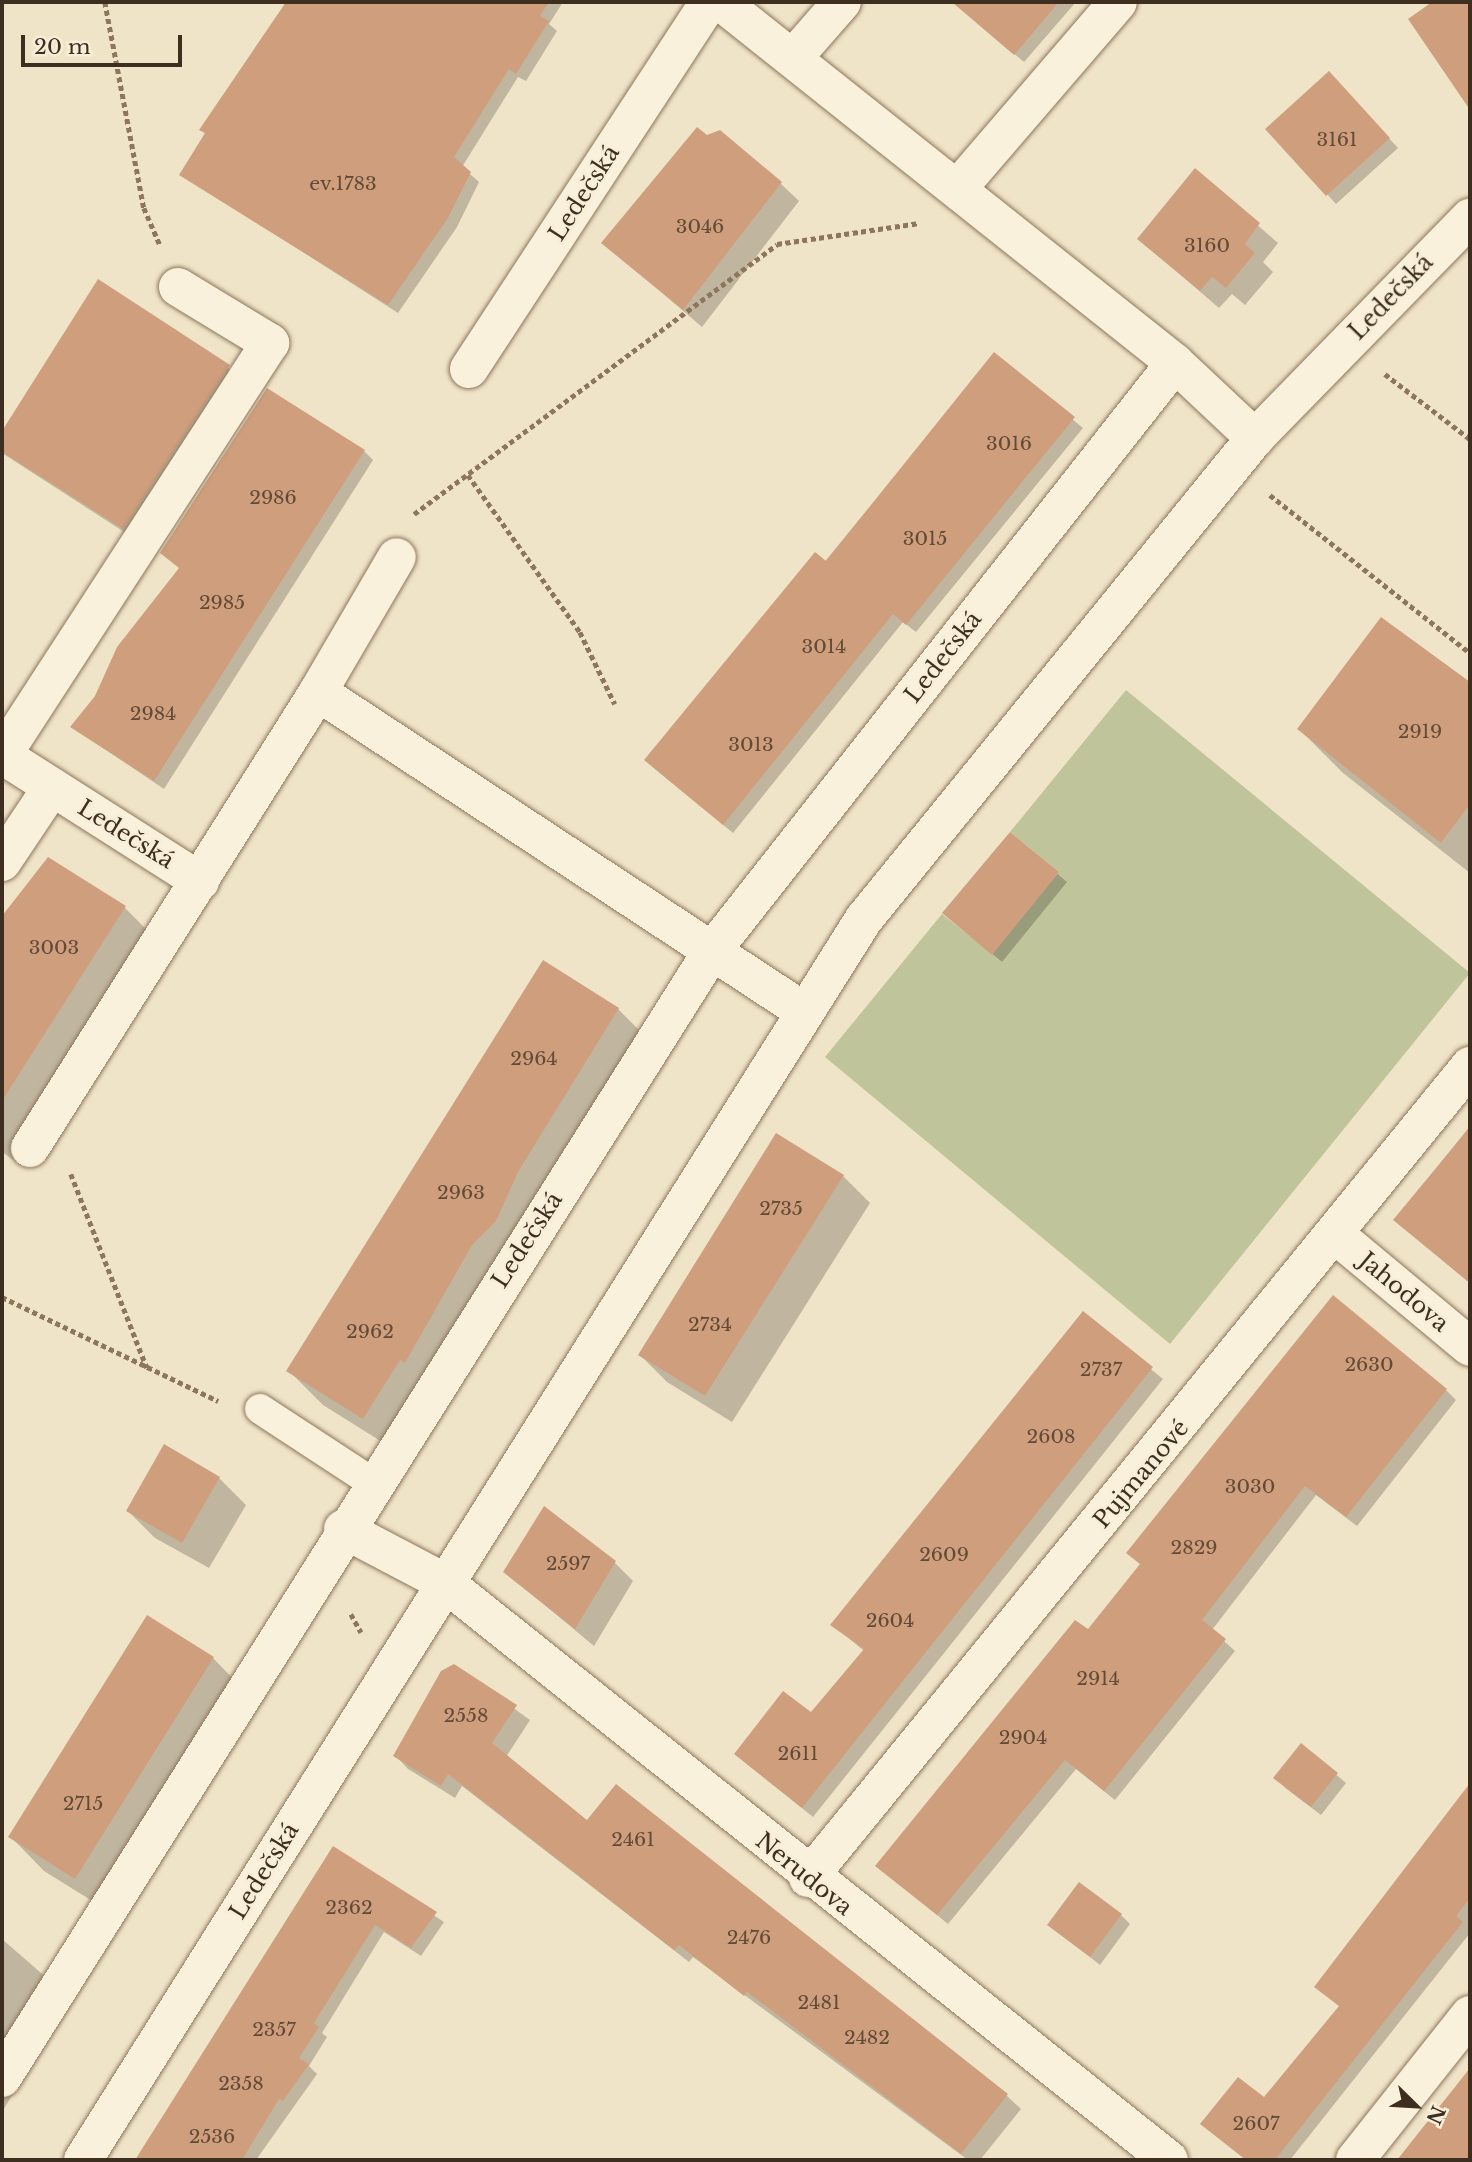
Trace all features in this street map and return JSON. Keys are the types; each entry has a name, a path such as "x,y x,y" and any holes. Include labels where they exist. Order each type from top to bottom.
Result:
{"street":[{"path":"793,58 842,2"},
{"path":"970,197 1118,2"},
{"name":"Ledečská","path":"469,369 700,6 793,58 1175,363 1244,452"},
{"name":"Ledečská","path":"82,2160 802,1010 920,847 1244,452 1470,218"},
{"path":"2,755 270,343 178,287"},
{"name":"Ledečská","path":"2,2078 343,1529 712,951 1175,363"},
{"name":"Ledečská","path":"38,1136 318,692 399,540"},
{"path":"318,692 802,1010"},
{"name":"Ledečská","path":"2,755 200,881"},
{"name":"Ledečská","path":"2,862 51,787"},
{"name":"Pujmanové","path":"808,1878 1337,1236 1470,1066"},
{"name":"Jahodova","path":"1337,1236 1470,1347"},
{"path":"343,1529 444,1582"},
{"name":"Nerudova","path":"444,1582 808,1878 1169,2160"},
{"path":"1355,2160 1470,2015"}],"lane":[{"path":"260,1409 373,1483"}],"path":[{"path":"105,2 144,208 178,287"},
{"path":"399,540 468,475 777,244 955,217 967,223 970,197"},
{"path":"1346,344 1470,439"},
{"path":"1244,452 1470,653"},
{"path":"468,475 580,632 615,704"},
{"path":"38,1136 148,1370"},
{"path":"2,1297 148,1370 249,1415 260,1409"}],"green space":[{"path":"1126,690 1470,973 1170,1344 825,1057 942,914 992,954 1059,872 1010,832"}],"building":[{"path":"286,2 549,2 540,16 549,21 516,74 509,69 454,157 471,172 448,218 388,305 179,175 205,133 199,130"},
{"path":"952,2 1059,2 1014,55"},
{"path":"1432,2 1470,2 1470,110 1408,19"},
{"path":"1329,71 1390,138 1326,196 1265,129"},
{"path":"697,127 707,135 720,130 782,182 683,310 601,243"},
{"path":"1195,168 1260,223 1245,244 1255,253 1226,288 1212,277 1200,291 1137,239"},
{"path":"98,279 230,365 123,529 2,452 2,431"},
{"path":"994,352 1075,417 906,625 893,614 723,825 644,760 815,552 826,561"},
{"path":"267,388 365,450 154,781 70,727 95,696 117,647 179,568 160,553"},
{"path":"1381,617 1470,682 1470,804 1441,843 1297,729"},
{"path":"1010,832 1059,872 992,955 942,913"},
{"path":"48,857 126,906 2,1101 2,916"},
{"path":"543,960 619,1008 518,1172 496,1221 472,1245 405,1363 400,1360 363,1419 286,1371"},
{"path":"1470,1127 1470,1283 1393,1220"},
{"path":"776,1133 844,1175 705,1396 638,1355"},
{"path":"1333,1295 1447,1389 1346,1517 1305,1486 1202,1620 1226,1639 1104,1791 1065,1760 937,1915 875,1866 1075,1620 1088,1629 1140,1564 1126,1553"},
{"path":"1083,1311 1153,1367 802,1808 734,1754 783,1691 811,1712 864,1649 830,1625"},
{"path":"164,1444 220,1477 182,1543 126,1511"},
{"path":"544,1506 616,1561 575,1629 503,1572"},
{"path":"147,1615 214,1657 75,1879 8,1837"},
{"path":"454,1664 517,1705 492,1743 587,1820 616,1784 1008,2094 961,2154 747,1992 744,1996 679,1945 674,1950 448,1774 441,1786 393,1756 441,1671"},
{"path":"1301,1743 1338,1773 1311,1807 1273,1778"},
{"path":"1470,1783 1470,1898 1456,1916 1463,1922 1275,2160 1246,2160 1200,2124 1238,2077 1264,2097 1339,2006 1314,1987"},
{"path":"333,1846 437,1912 411,1948 375,1925 314,2023 319,2027 299,2058 309,2064 283,2101 279,2099 242,2160 135,2160"},
{"path":"1079,1882 1122,1914 1090,1957 1047,1925"},
{"path":"1470,2068 1470,2160 1397,2160"}]}
